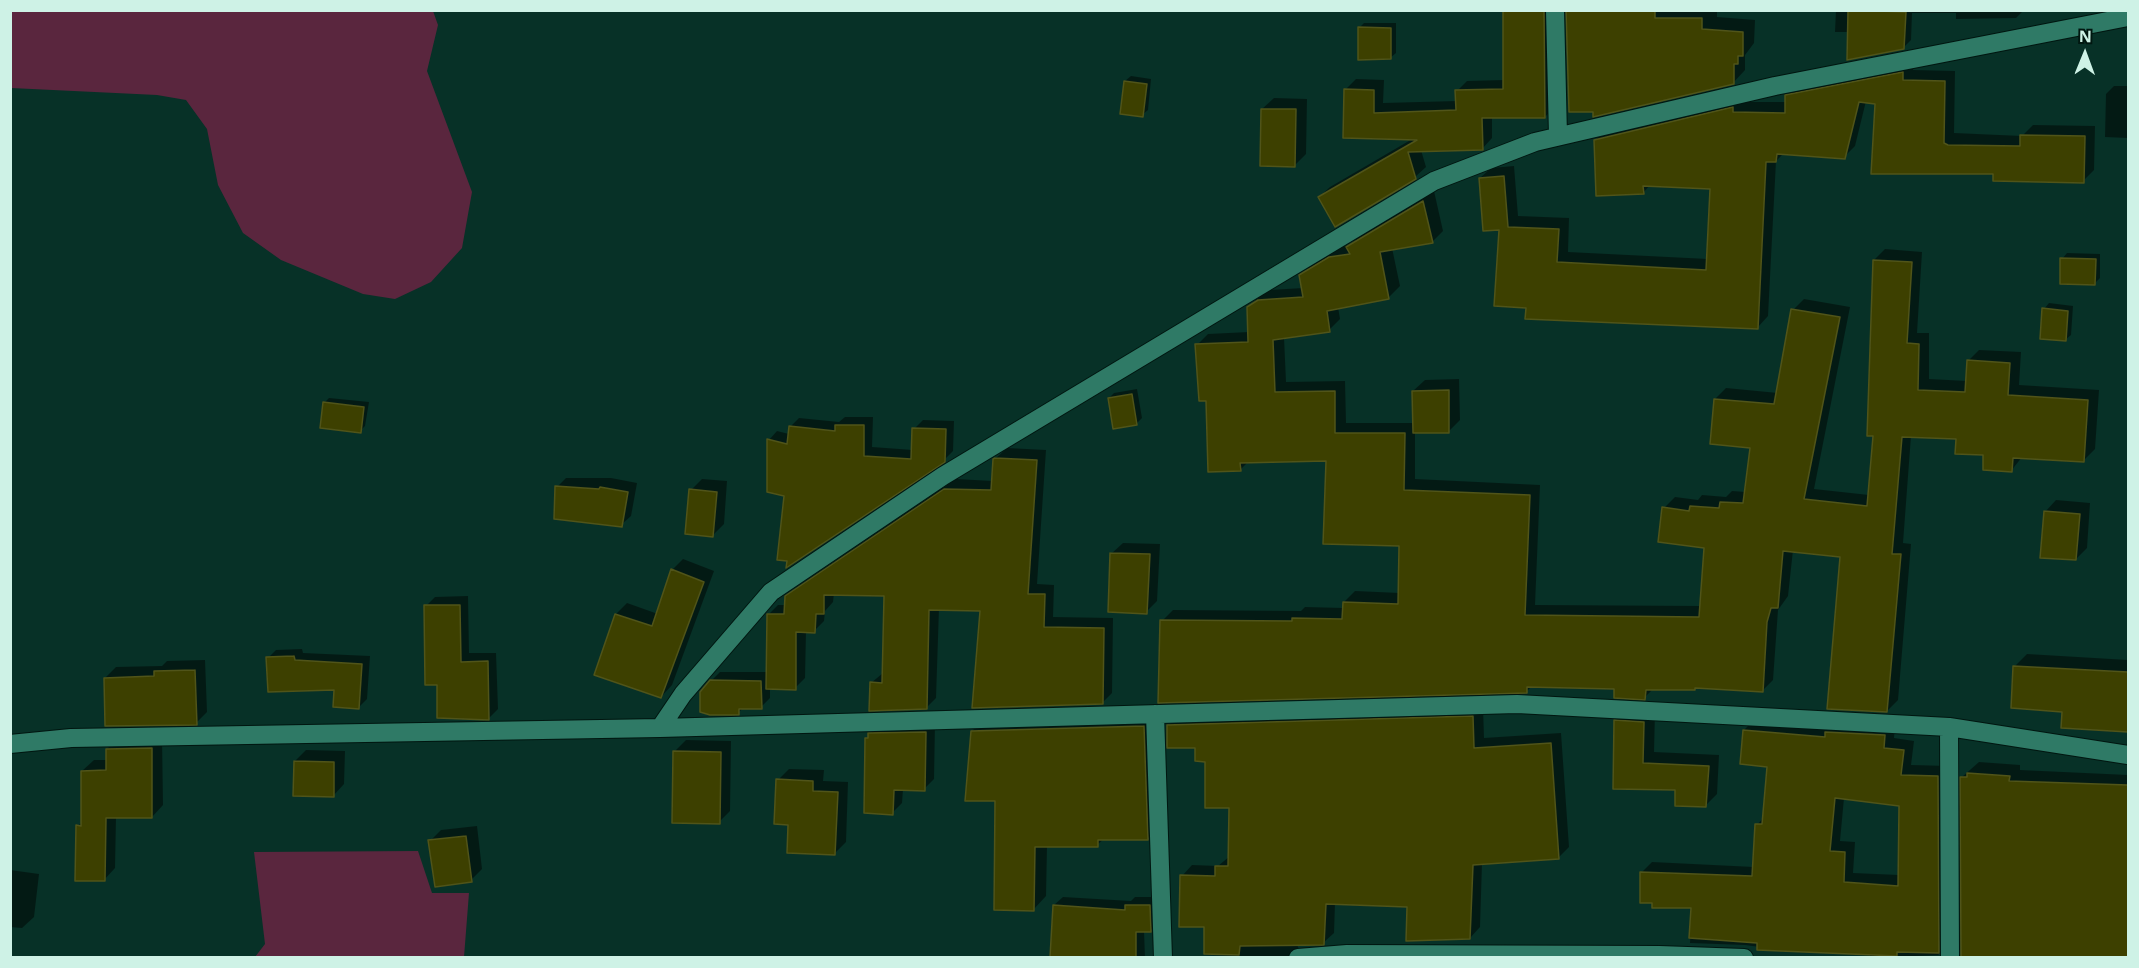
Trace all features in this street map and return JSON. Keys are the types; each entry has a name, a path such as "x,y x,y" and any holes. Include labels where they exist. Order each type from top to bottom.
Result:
{"street":[{"path":"1555,10 1557,136"},
{"path":"660,728 683,693 771,592 943,476 1434,181 1535,142 1557,136 1775,86 2128,17"},
{"path":"10,744 71,738 660,728 1517,705 1949,727 2128,755"},
{"path":"1155,714 1163,957"},
{"path":"1949,727 1950,957"},
{"path":"1298,957 1347,954 1659,954 1744,957"}],"shaded area":[{"path":"10,11 433,11 438,25 427,71 472,192 462,248 431,282 395,299 363,294 281,260 243,233 218,185 207,129 186,100 157,95 11,88"},
{"path":"418,851 432,893 469,893 464,957 255,957 265,944 254,852"}],"building":[{"path":"1503,10 1544,10 1545,118 1482,118 1483,150 1408,152 1416,179 1335,227 1318,197 1417,140 1343,138 1344,89 1374,90 1374,113 1456,110 1455,90 1503,89"},
{"path":"1566,10 1655,10 1655,18 1702,18 1702,29 1743,32 1743,56 1738,56 1738,64 1734,64 1734,84 1593,117 1593,112 1569,112"},
{"path":"1848,10 1906,12 1904,49 1847,60"},
{"path":"1358,27 1391,28 1391,59 1358,60"},
{"path":"1903,72 1903,80 1945,81 1944,143 1948,145 2020,146 2020,135 2085,136 2084,183 1993,181 1993,174 1871,174 1875,104 1859,102 1845,159 1777,154 1776,162 1766,162 1758,329 1525,319 1526,308 1494,306 1499,230 1483,231 1479,178 1504,176 1508,227 1559,229 1557,262 1706,270 1710,189 1643,186 1644,194 1596,196 1594,140 1733,107 1733,112 1785,113 1785,95"},
{"path":"1124,81 1147,84 1143,117 1120,114"},
{"path":"1261,109 1296,109 1295,167 1260,166"},
{"path":"1423,201 1433,243 1380,252 1389,299 1327,311 1330,332 1273,340 1275,392 1335,391 1335,433 1405,433 1404,490 1530,495 1525,615 1699,617 1704,548 1658,542 1662,507 1689,511 1690,506 1719,508 1720,502 1743,503 1750,448 1710,444 1714,399 1774,404 1791,309 1840,317 1804,499 1867,506 1873,436 1867,436 1873,260 1912,262 1907,343 1919,344 1918,390 1965,392 1967,360 2010,363 2008,395 2088,400 2084,462 2013,458 2012,472 1983,470 1983,455 1955,454 1956,439 1902,437 1892,554 1901,554 1887,712 1827,709 1840,557 1783,551 1778,608 1771,608 1767,622 1763,692 1695,688 1695,690 1646,690 1645,700 1614,698 1614,689 1527,687 1527,693 1158,703 1160,620 1342,619 1343,602 1398,604 1399,546 1323,544 1326,461 1240,463 1241,471 1208,472 1206,401 1199,401 1195,344 1248,342 1247,307 1258,300 1303,297 1299,275 1329,257 1350,254 1346,247"},
{"path":"2060,258 2096,259 2095,285 2060,284"},
{"path":"2042,308 2068,311 2066,341 2040,339"},
{"path":"1449,390 1449,433 1413,433 1412,391"},
{"path":"1132,394 1137,425 1113,429 1108,398"},
{"path":"323,402 364,407 361,433 320,428"},
{"path":"835,425 864,425 864,456 911,459 912,428 946,429 945,462 786,568 787,561 777,560 784,496 767,492 767,439 787,444 789,426 835,431"},
{"path":"993,459 1037,460 1028,594 1045,594 1044,627 1104,628 1103,704 972,708 980,611 929,610 927,709 869,711 870,682 882,683 884,596 824,595 824,614 816,614 815,633 796,632 796,690 766,689 767,614 784,614 785,596 944,489 991,490"},
{"path":"555,486 599,489 600,487 628,492 622,527 554,519"},
{"path":"689,489 717,492 713,537 685,534"},
{"path":"2044,511 2080,514 2076,560 2040,558"},
{"path":"1110,553 1150,554 1147,614 1108,612"},
{"path":"671,569 704,582 661,698 594,675 615,614 652,626"},
{"path":"424,605 460,605 461,662 488,661 489,720 437,718 437,685 425,685"},
{"path":"294,656 295,660 362,664 359,709 333,707 334,690 268,692 266,657"},
{"path":"2013,666 2128,672 2128,732 2061,728 2062,712 2011,708"},
{"path":"195,670 197,725 105,726 104,678 154,676 154,671"},
{"path":"710,680 761,681 762,709 739,709 739,715 710,715 700,712 700,692"},
{"path":"1473,716 1474,748 1551,743 1559,859 1473,865 1470,939 1406,941 1407,907 1326,904 1324,945 1240,946 1239,955 1204,954 1204,927 1179,927 1180,875 1215,876 1215,866 1228,866 1229,808 1205,808 1205,762 1195,761 1195,748 1167,748 1167,725"},
{"path":"1614,720 1644,722 1643,763 1709,766 1706,807 1675,806 1675,790 1613,789"},
{"path":"1144,726 1148,840 1098,840 1098,847 1035,847 1034,911 994,910 995,801 965,801 971,731"},
{"path":"1743,730 1825,737 1825,732 1885,735 1884,748 1904,750 1901,775 1938,776 1939,953 1897,952 1897,956 1757,950 1757,943 1689,938 1691,908 1652,908 1652,903 1640,903 1640,872 1752,876 1755,824 1762,824 1767,767 1740,764","holes":["1835,798 1899,806 1898,886 1844,882 1845,852 1830,851"]},
{"path":"926,732 925,791 894,790 893,815 864,813 865,738 868,738 868,733"},
{"path":"152,748 152,818 106,818 105,881 75,881 76,825 81,826 81,771 106,770 106,749"},
{"path":"673,751 721,752 720,824 672,823"},
{"path":"294,761 334,762 334,797 293,796"},
{"path":"1967,773 2010,776 2009,781 2128,785 2128,957 1961,957 1960,777 1967,777"},
{"path":"776,779 813,781 813,791 838,792 835,855 787,853 788,825 774,824"},
{"path":"466,836 472,882 435,887 428,840"},
{"path":"1053,905 1125,910 1125,905 1150,905 1151,932 1136,932 1136,957 1050,957"}]}
